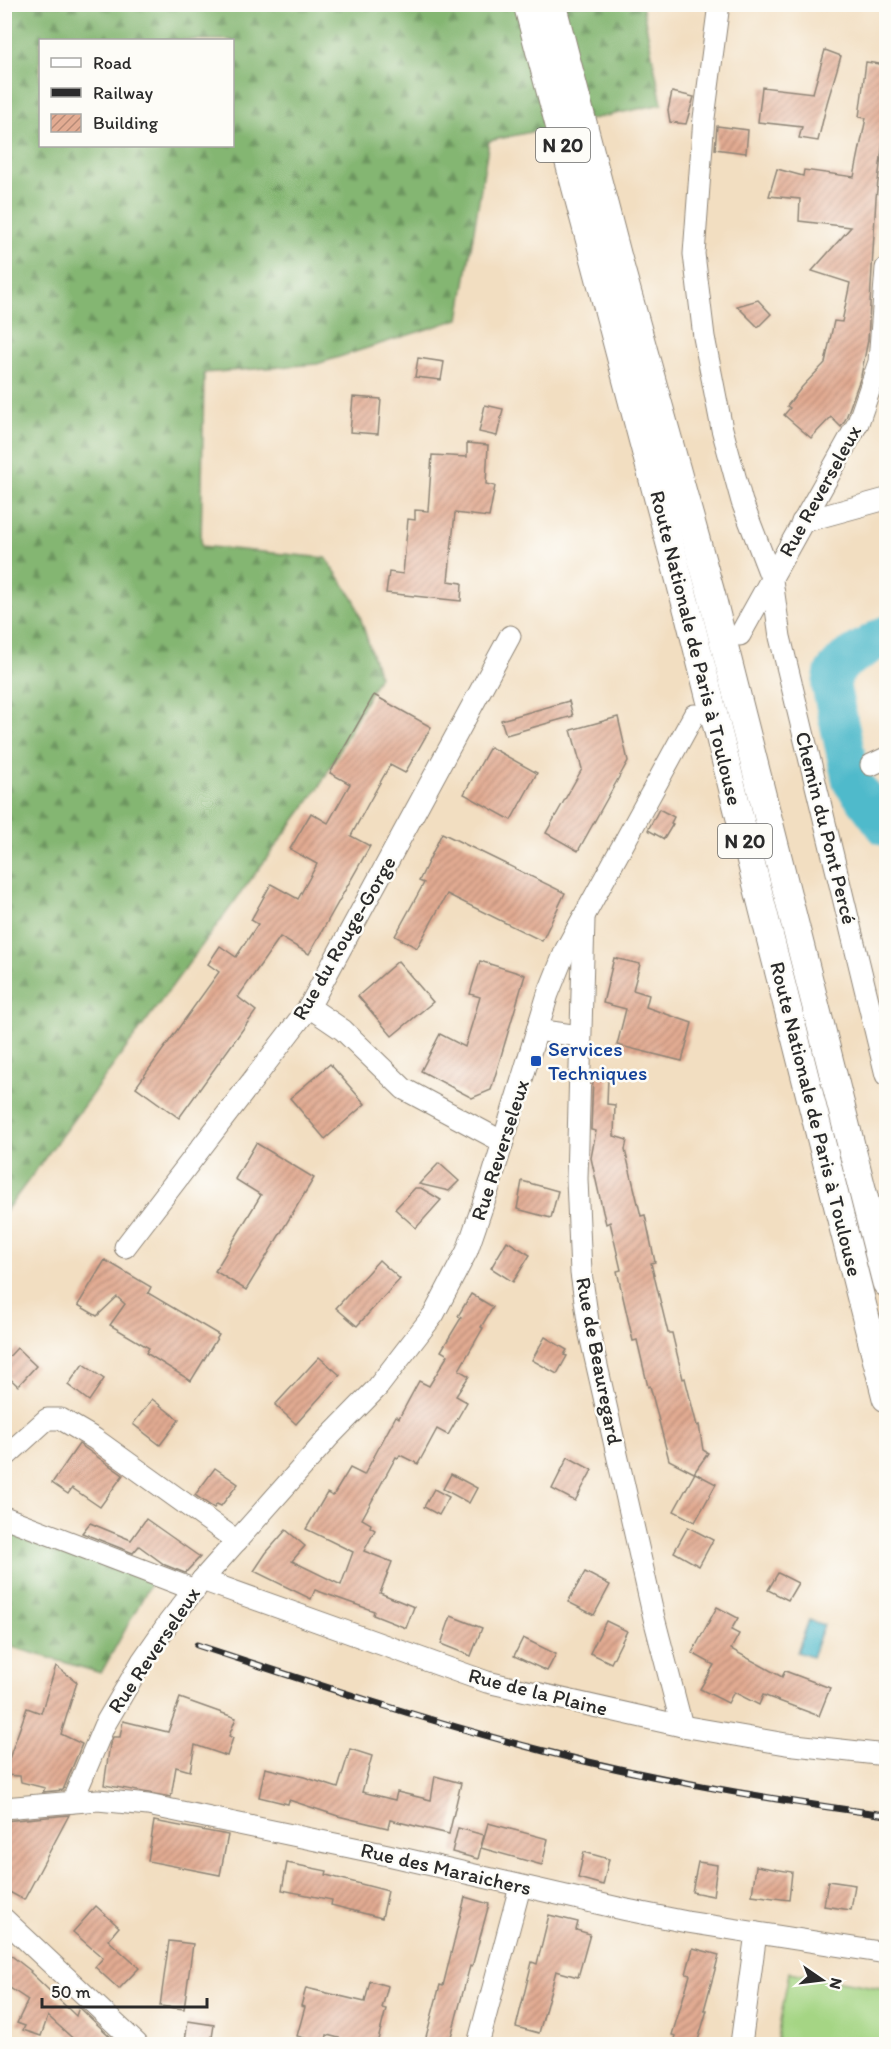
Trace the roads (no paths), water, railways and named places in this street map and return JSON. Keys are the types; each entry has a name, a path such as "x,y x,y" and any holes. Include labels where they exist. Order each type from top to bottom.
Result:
{"main road":[{"name":"Route Nationale de Paris à Toulouse","path":"527,4 689,616 886,1398"},
{"name":"Route Nationale de Paris à Toulouse","path":"552,4 621,268 732,671 886,1283"}],"street":[{"name":"Chemin du Pont Percé","path":"719,4 704,118 694,254 705,337 722,429 742,502 772,580 780,637 886,1075"},
{"name":"Rue Reverseleux","path":"740,635 858,423 879,362 886,268"},
{"path":"802,522 886,499"},
{"name":"Rue du Rouge-Gorge","path":"125,1247 309,1007 510,636"},
{"name":"Rue Reverseleux","path":"72,1802 104,1726 142,1661 169,1622 198,1585 328,1438 377,1388 434,1314 467,1251 548,994 566,949 694,715"},
{"name":"Rue de Beauregard","path":"584,916 579,1036 577,1179 581,1274 593,1347 654,1618 682,1726"},
{"path":"309,1007 342,1030 404,1089 503,1142"},
{"path":"537,1030 579,1036"},
{"path":"4,1458 47,1419 61,1419 95,1439 237,1541"},
{"name":"Rue de la Plaine","path":"4,1517 487,1682 682,1726 786,1744 886,1755"},
{"name":"Rue des Maraichers","path":"4,1808 98,1800 159,1807 388,1855 627,1910 886,1953"},
{"path":"478,2044 520,1887"},
{"path":"4,1919 137,2044"},
{"path":"741,2044 756,1933"}],"water":[{"path":"809,1620 824,1625 812,1657 797,1652"}],"waterway":[{"path":"886,635 845,660 834,672 831,687 852,782 886,827"}],"railway":[{"path":"197,1645 413,1714 586,1761 714,1788 886,1815"}],"place":[{"name":"Services Techniques","path":"536,1061"}]}
